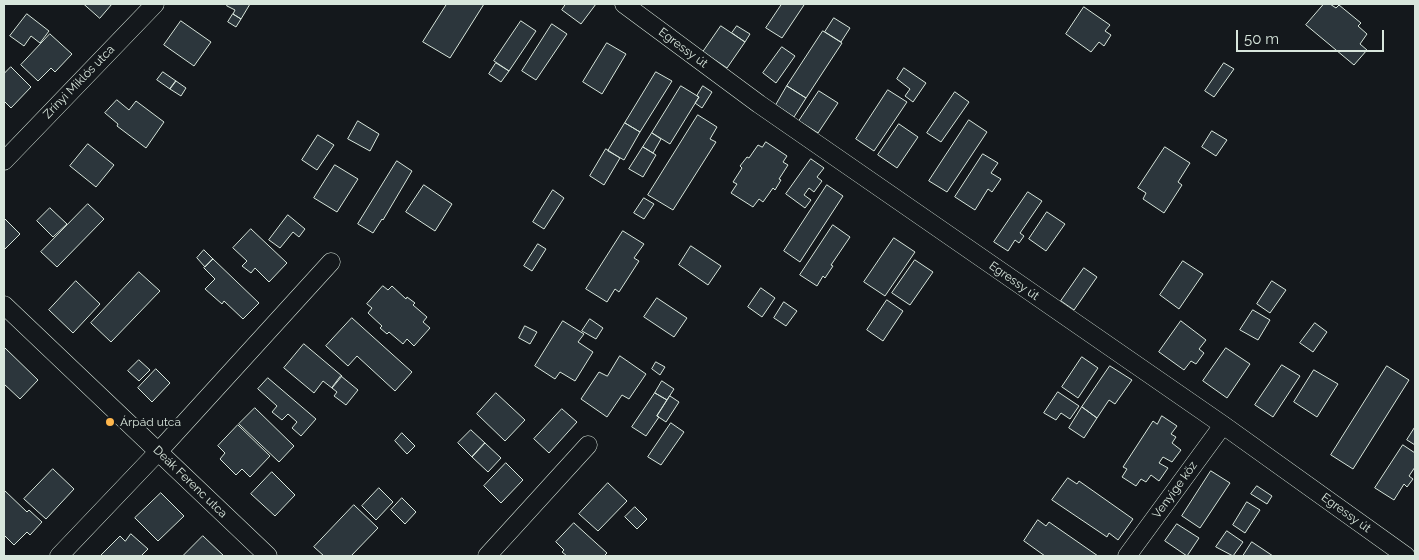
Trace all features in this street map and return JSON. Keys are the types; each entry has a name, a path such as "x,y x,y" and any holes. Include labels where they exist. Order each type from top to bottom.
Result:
{"street":[{"name":"Zrínyi Miklós utca","path":"4,161 154,4"},
{"name":"Egressy út","path":"624,4 759,104 1223,425 1406,556"},
{"path":"59,556 158,452 331,262"},
{"name":"Deák Ferenc utca","path":"4,305 268,556"},
{"name":"Venyige köz","path":"1127,556 1223,425"},
{"path":"487,556 588,445"}],"building":[{"path":"84,4 112,4 100,18"},
{"path":"228,4 250,4 241,19 233,14 235,10 227,6"},
{"path":"447,4 484,4 450,58 423,42"},
{"path":"566,4 596,4 581,24 562,10"},
{"path":"782,4 804,5 782,38 766,28"},
{"path":"1324,4 1330,4 1336,8 1339,5 1361,23 1358,26 1367,34 1360,44 1367,50 1354,65 1306,25"},
{"path":"1084,7 1110,25 1105,31 1111,35 1104,46 1099,42 1091,52 1066,34"},
{"path":"27,14 49,31 40,43 31,36 24,46 10,36"},
{"path":"233,14 241,19 236,27 228,22"},
{"path":"834,18 850,28 841,42 825,32"},
{"path":"181,21 211,42 194,66 164,45"},
{"path":"521,21 536,31 509,71 494,61"},
{"path":"552,24 567,34 536,80 522,71"},
{"path":"721,26 745,42 727,68 703,52"},
{"path":"737,26 750,34 745,42 732,33"},
{"path":"823,31 842,43 806,98 787,86"},
{"path":"50,34 72,54 55,72 51,68 38,81 21,65"},
{"path":"607,43 626,54 602,94 583,82"},
{"path":"782,47 795,56 776,83 763,73"},
{"path":"496,63 509,71 501,82 489,74"},
{"path":"1224,63 1234,69 1214,97 1205,91"},
{"path":"11,67 31,87 11,108 4,101 4,74"},
{"path":"904,68 926,83 913,102 905,96 910,89 897,79"},
{"path":"163,72 176,81 170,89 157,80"},
{"path":"656,72 672,81 640,132 625,123"},
{"path":"176,81 186,88 181,96 170,89"},
{"path":"681,86 699,97 670,144 652,133"},
{"path":"703,86 712,92 702,108 695,103"},
{"path":"787,86 806,98 794,117 776,105"},
{"path":"888,90 907,102 874,151 856,139"},
{"path":"819,91 838,103 818,133 799,121"},
{"path":"955,92 969,102 941,142 927,133"},
{"path":"117,100 129,110 136,101 164,122 146,148 117,126 118,124 105,113"},
{"path":"698,115 717,127 710,139 716,142 673,210 648,195"},
{"path":"969,120 987,132 947,192 929,181"},
{"path":"358,121 379,134 370,151 348,139"},
{"path":"625,123 640,132 624,160 608,151"},
{"path":"899,124 918,137 897,168 878,155"},
{"path":"1212,131 1227,140 1216,156 1202,147"},
{"path":"652,133 661,139 653,153 643,147"},
{"path":"318,135 334,145 317,170 302,160"},
{"path":"766,142 787,156 783,162 788,165 779,179 781,180 775,190 773,188 763,202 759,199 753,207 731,193 737,184 733,182 742,168 740,166 747,157 749,158 758,145 762,147"},
{"path":"88,144 114,165 96,187 70,166"},
{"path":"643,147 656,155 643,177 629,169"},
{"path":"1165,147 1190,163 1178,182 1182,185 1164,213 1143,199 1146,193 1138,188"},
{"path":"606,149 620,158 604,185 590,176"},
{"path":"983,154 998,163 991,173 1001,179 992,192 988,189 975,210 955,197"},
{"path":"811,159 824,168 817,177 822,181 814,192 809,188 804,195 811,200 805,208 786,194"},
{"path":"397,161 412,171 383,220 373,233 358,224"},
{"path":"335,165 358,179 337,212 314,198"},
{"path":"424,185 452,204 435,231 406,212"},
{"path":"827,185 843,196 800,262 784,251"},
{"path":"553,190 564,198 544,229 533,222"},
{"path":"1028,192 1042,201 1020,233 1024,236 1019,243 1015,240 1008,251 994,242"},
{"path":"644,198 654,204 644,219 634,213"},
{"path":"88,204 104,219 57,267 41,252"},
{"path":"50,208 67,224 53,237 37,221"},
{"path":"1047,212 1065,224 1046,251 1029,239"},
{"path":"288,215 305,229 299,237 293,232 280,248 269,240"},
{"path":"4,218 20,234 4,250"},
{"path":"833,225 850,237 831,265 833,266 825,278 823,276 817,286 800,275"},
{"path":"251,229 287,263 269,282 255,268 251,273 242,266 247,261 233,248"},
{"path":"623,231 644,244 634,258 639,261 619,292 615,289 607,302 586,289"},
{"path":"894,238 915,252 885,296 864,282"},
{"path":"538,244 546,249 532,271 524,266"},
{"path":"691,246 721,266 708,285 679,265"},
{"path":"204,250 213,259 205,267 197,258"},
{"path":"213,259 259,303 243,319 224,301 222,304 205,289 215,279 204,268"},
{"path":"915,260 933,272 910,305 892,293"},
{"path":"1183,261 1203,274 1179,309 1160,295"},
{"path":"1084,268 1097,277 1074,310 1061,301"},
{"path":"139,272 160,291 111,342 91,323"},
{"path":"76,281 100,304 73,333 49,310"},
{"path":"1272,281 1286,290 1270,313 1257,304"},
{"path":"383,286 388,290 392,286 406,299 407,297 415,303 413,305 427,317 423,322 430,328 414,346 407,339 403,344 389,332 387,334 380,328 382,326 368,313 372,308 367,304"},
{"path":"761,288 775,298 762,317 748,307"},
{"path":"657,298 687,318 674,337 644,317"},
{"path":"887,300 903,311 883,341 867,330"},
{"path":"784,302 797,311 786,326 774,318"},
{"path":"1253,310 1270,320 1258,340 1240,330"},
{"path":"352,318 412,372 395,391 357,356 348,366 326,346"},
{"path":"590,319 603,328 596,339 582,331"},
{"path":"563,321 584,334 578,342 593,352 575,381 560,372 555,379 535,366"},
{"path":"1181,321 1206,340 1199,349 1204,353 1196,364 1191,361 1184,370 1159,352"},
{"path":"1315,323 1327,332 1313,352 1300,343"},
{"path":"525,326 537,332 530,344 519,338"},
{"path":"304,344 342,376 332,388 323,381 314,393 284,368"},
{"path":"4,347 38,380 20,399 4,384"},
{"path":"1226,348 1250,364 1227,398 1203,381"},
{"path":"620,356 646,374 629,399 622,395 607,417 581,399 599,372 607,376"},
{"path":"1082,357 1098,368 1078,398 1062,387"},
{"path":"139,360 150,370 139,381 128,371"},
{"path":"656,362 665,367 660,375 652,369"},
{"path":"1282,365 1300,376 1273,417 1255,405"},
{"path":"1110,366 1132,380 1115,404 1109,400 1097,418 1082,407"},
{"path":"1387,366 1409,380 1353,469 1331,455"},
{"path":"156,369 170,383 152,402 138,388"},
{"path":"1314,370 1338,384 1317,417 1294,402"},
{"path":"341,376 358,390 346,405 334,396 337,392 332,388"},
{"path":"268,378 316,419 301,436 292,428 297,422 288,414 282,420 272,412 277,406 258,389"},
{"path":"662,381 674,389 667,400 655,393"},
{"path":"1058,392 1079,406 1070,419 1061,413 1056,420 1044,413"},
{"path":"496,393 525,420 505,441 477,414"},
{"path":"655,393 667,400 657,416 659,417 646,436 632,427"},
{"path":"670,396 679,402 666,422 657,416"},
{"path":"1082,407 1097,418 1084,438 1069,428"},
{"path":"255,408 294,446 279,462 239,424"},
{"path":"562,409 577,422 549,453 534,439"},
{"path":"1162,416 1177,426 1171,434 1176,437 1172,443 1181,450 1172,462 1163,457 1159,463 1168,468 1159,481 1151,475 1146,482 1141,479 1136,486 1122,477 1127,469 1123,467 1153,421 1157,424"},
{"path":"671,423 684,432 661,465 648,457"},
{"path":"238,425 270,456 250,477 242,469 236,475 220,459 225,453 218,446"},
{"path":"1415,427 1415,445 1407,440"},
{"path":"471,430 485,443 472,457 458,443"},
{"path":"402,433 415,446 407,454 395,441"},
{"path":"485,443 501,458 488,472 472,457"},
{"path":"1403,445 1415,453 1415,467 1409,476 1413,479 1407,487 1404,484 1394,500 1375,488"},
{"path":"506,463 523,480 501,503 484,486"},
{"path":"53,469 74,489 46,519 24,499"},
{"path":"1211,471 1230,483 1200,528 1182,516"},
{"path":"272,472 295,495 275,516 251,494"},
{"path":"1068,478 1077,484 1079,481 1133,519 1118,540 1109,533 1107,537 1052,500"},
{"path":"608,483 627,501 598,531 579,514"},
{"path":"1257,486 1272,496 1267,504 1251,494"},
{"path":"379,488 393,502 376,520 362,506"},
{"path":"4,490 27,512 29,510 42,522 30,535 27,532 14,545 4,535"},
{"path":"161,493 184,516 158,541 135,518"},
{"path":"402,498 416,512 405,524 391,510"},
{"path":"1247,502 1260,510 1245,533 1233,525"},
{"path":"354,505 378,528 351,556 324,556 314,547"},
{"path":"635,507 647,519 637,529 625,517"},
{"path":"1038,520 1046,526 1049,522 1098,556 1045,556 1024,541"},
{"path":"574,523 607,553 604,556 567,556 562,552 564,550 556,542"},
{"path":"1177,524 1199,538 1187,556 1165,541"},
{"path":"1227,531 1243,542 1233,556 1216,547"},
{"path":"131,534 148,549 141,556 100,556 120,536 125,541"},
{"path":"203,536 224,556 183,556"},
{"path":"1252,542 1273,556 1243,556"}],"place":[{"name":"Árpád utca","path":"110,422"}]}
